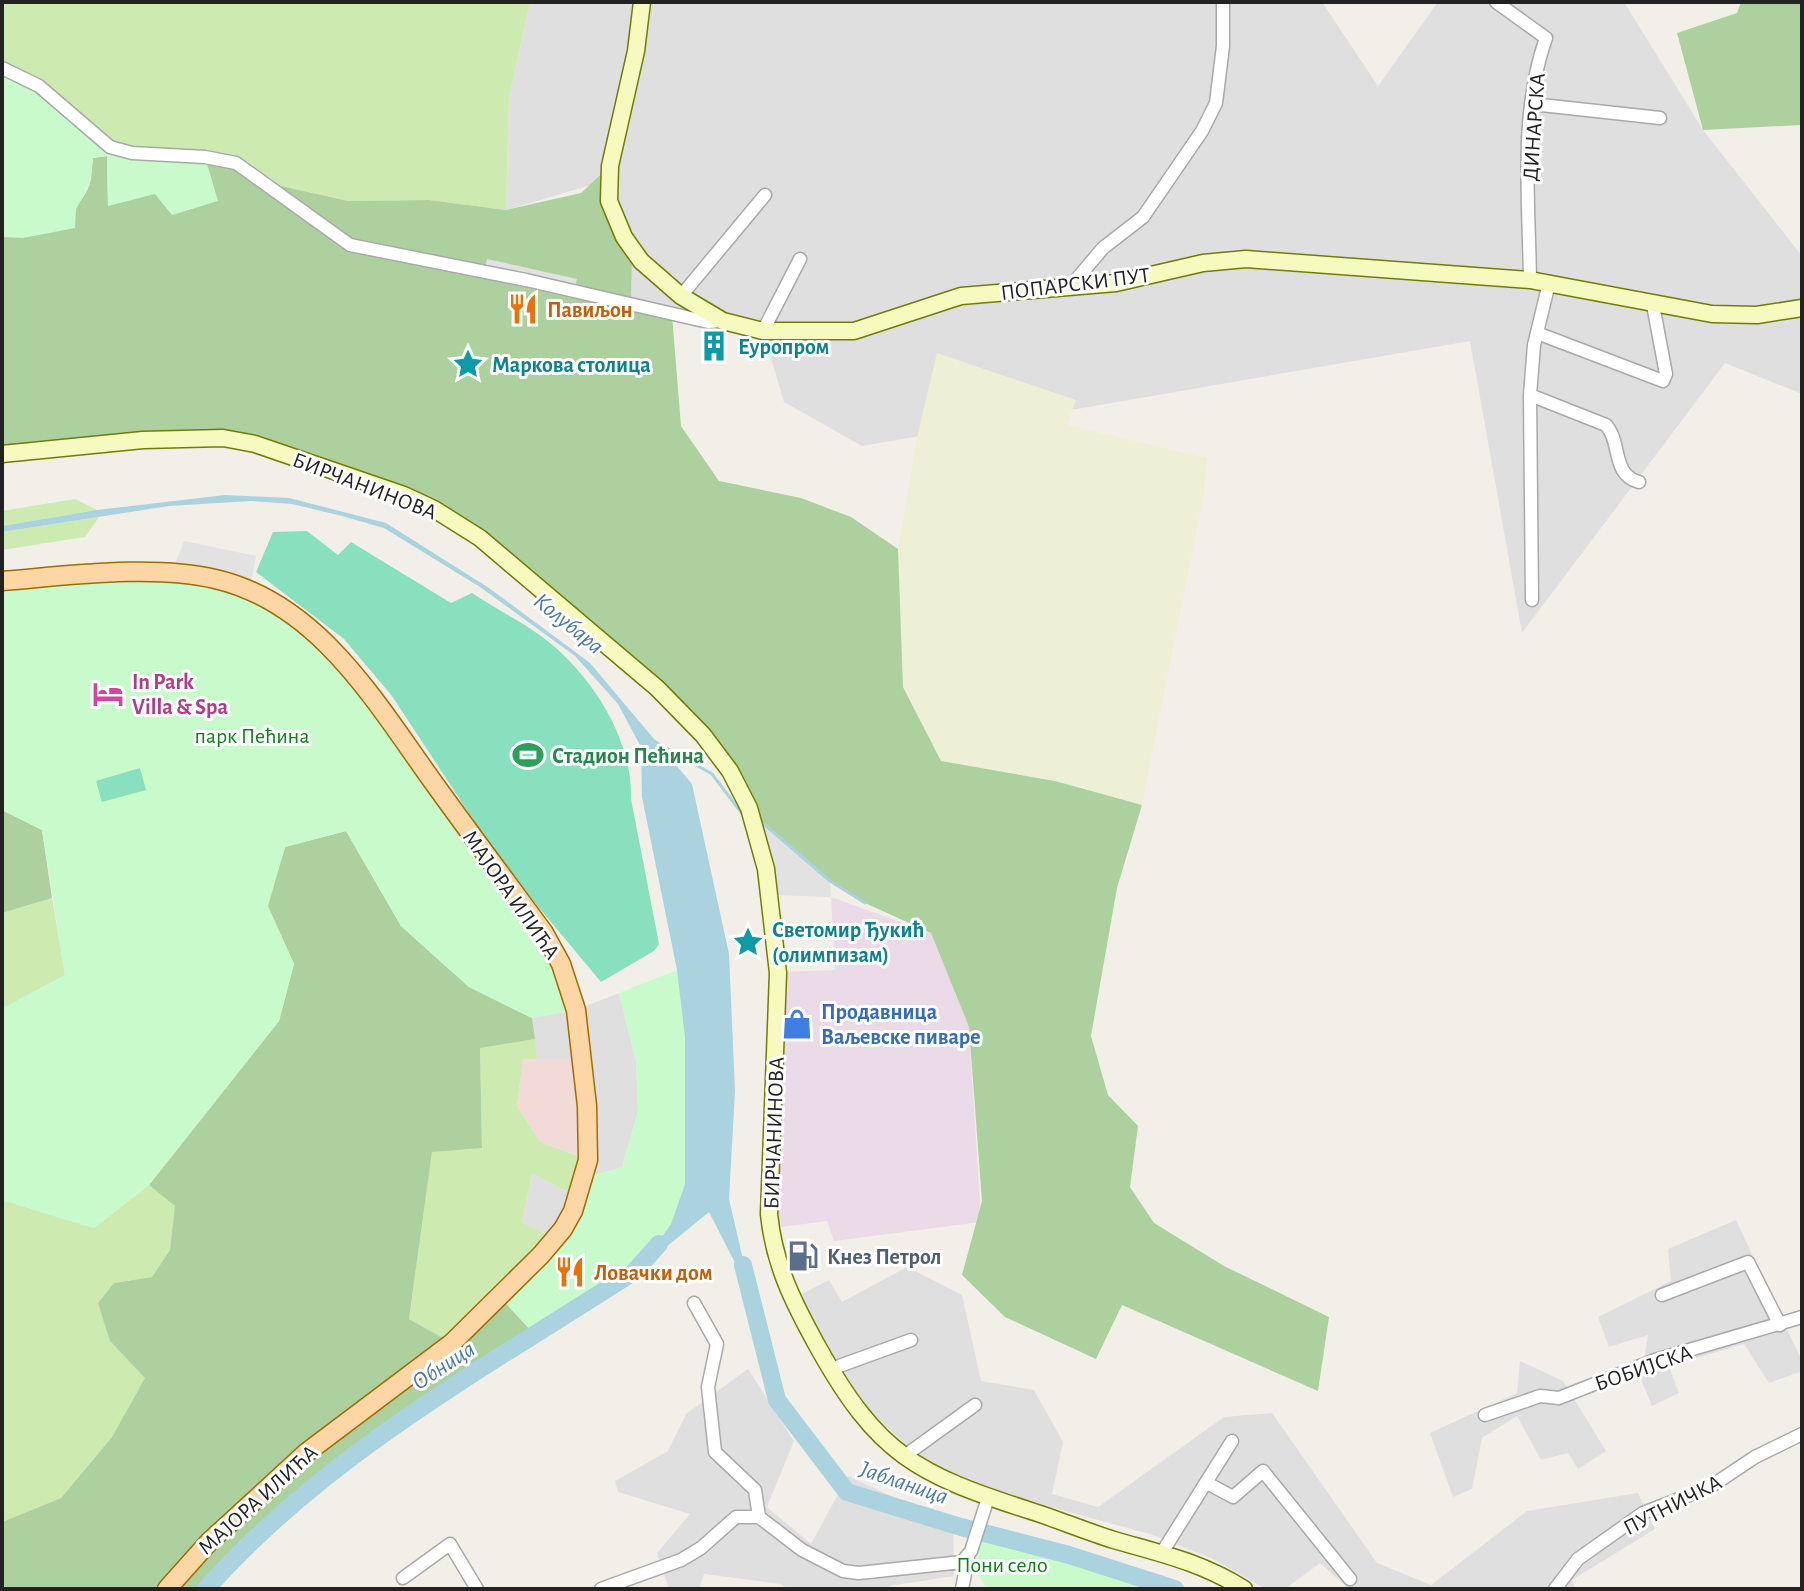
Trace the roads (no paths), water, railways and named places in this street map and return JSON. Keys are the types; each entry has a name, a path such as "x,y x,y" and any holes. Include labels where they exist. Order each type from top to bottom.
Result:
{"main road":[{"name":"ПОПАРСКИ ПУТ","path":"642,2 636,51 610,166 609,201 632,249 681,296 723,321 763,331 864,330 953,298 1116,283 1203,263 1246,259 1530,280 1653,305 1731,316 1802,308"},
{"name":"БИРЧАНИНОВА","path":"2,454 155,439 223,438 255,444 404,495 434,509 480,538 634,667 703,735 739,787 756,827 766,869 778,973 769,1214 771,1241 786,1288 856,1408 903,1457 945,1482 1115,1540 1163,1551 1217,1573 1244,1589"},
{"name":"МАЈОРА ИЛИЋА","path":"2,581 77,575 196,575 242,588 302,622 354,673 544,933 566,978 579,1029 588,1117 588,1160 573,1211 555,1239 452,1343 338,1427 270,1485 193,1557 167,1589"}],"street":[{"path":"1070,287 1103,248 1143,217 1202,131 1216,103 1223,46 1223,2"},
{"name":"ДИНАРСКА","path":"1496,2 1546,38 1535,70 1532,104 1528,179 1530,280"},
{"path":"2,68 39,86 92,135 110,147 132,153 205,157 236,163 350,245 526,280 708,322 723,321"},
{"path":"1532,104 1660,118"},
{"path":"681,296 765,195"},
{"path":"763,331 800,259"},
{"path":"1532,600 1530,395 1537,333 1549,283"},
{"path":"1537,333 1663,381 1666,374 1653,305"},
{"path":"1530,395 1606,425 1621,469 1626,477 1639,482"},
{"path":"1662,1295 1748,1262 1780,1325"},
{"path":"694,1303 717,1344 708,1387 715,1452 755,1490 759,1517"},
{"name":"БОБИЈСКА","path":"1485,1415 1540,1396 1559,1398 1655,1360 1802,1317"},
{"path":"831,1369 911,1340"},
{"path":"903,1457 975,1405"},
{"name":"ПУТНИЧКА","path":"1555,1589 1578,1559 1643,1513 1710,1487 1755,1457 1802,1434"},
{"path":"1163,1551 1232,1441"},
{"path":"1207,1483 1233,1497 1263,1471 1350,1579"},
{"path":"962,1589 965,1558 988,1498"},
{"path":"601,1589 681,1560 701,1548 736,1517 759,1517 802,1550 843,1571 859,1573 965,1558"},
{"path":"403,1578 450,1544 477,1589"}],"water":[{"path":"225,495 289,498 386,523 489,588 590,663 692,784 729,954 735,1091 729,1199 751,1294 709,1212 638,1270 671,1224 685,1184 685,1038 677,970 642,797 641,747 618,704 575,656 480,587 384,528 292,504 251,501 169,506 2,532 2,526 97,510"}],"waterway":[{"path":"652,740 712,774 743,815"},
{"path":"760,826 765,825 830,881 865,903"},
{"name":"Обница","path":"206,1589 303,1496 355,1455 465,1379 635,1271 659,1244"},
{"name":"Јабланица","path":"743,1265 777,1400 847,1492 961,1527 1069,1555 1175,1589"}],"place":[{"name":"Павиљон","path":"523,309"},
{"name":"Еуропром","path":"714,346"},
{"name":"Маркова столица","path":"468,364"},
{"name":"In Park Villa & Spa","path":"108,694"},
{"name":"Стадион Пећина","path":"528,755"},
{"name":"Светомир Ђукић (олимпизам)","path":"748,942"},
{"name":"Продавница Ваљевске пиваре","path":"797,1024"},
{"name":"Кнез Петрол","path":"803,1256"},
{"name":"Ловачки дом","path":"570,1272"}],"water label":[{"name":"Колубара","path":"569,623"}],"park label":[{"name":"парк Пећина","path":"252,735"},
{"name":"Пони село","path":"1002,1564"}]}
